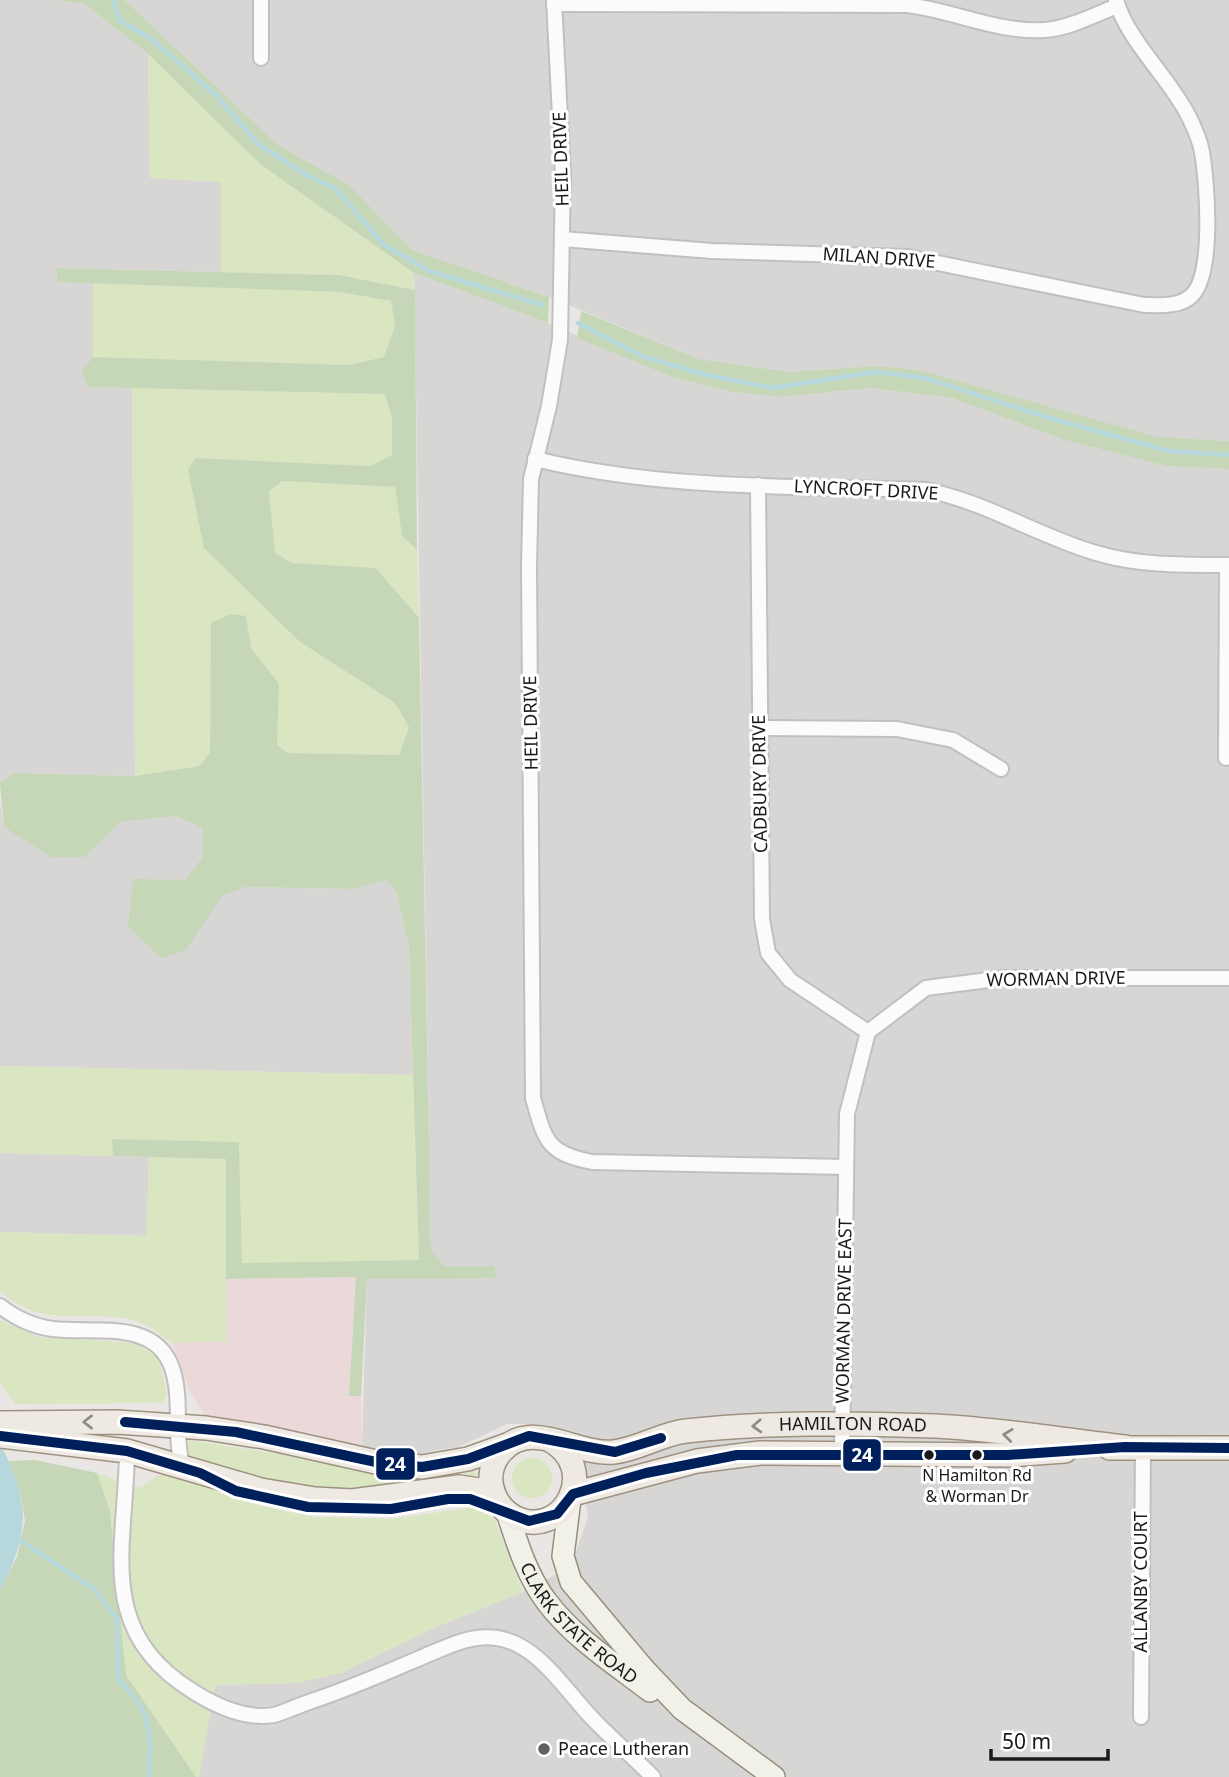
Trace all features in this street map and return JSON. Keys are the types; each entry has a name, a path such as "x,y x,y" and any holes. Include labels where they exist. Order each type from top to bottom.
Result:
{"main road":[{"path":"0,1423 47,1432 127,1451 191,1471 236,1491 308,1507 391,1509 448,1499 470,1499 501,1504 529,1521 543,1520 566,1502 575,1475 576,1453 548,1439 529,1436 443,1465 402,1466 264,1437 177,1426 117,1422 47,1432 0,1436"},
{"name":"HAMILTON ROAD","path":"576,1453 621,1460 710,1430 771,1425 936,1426 1134,1447"},
{"path":"501,1504 492,1469 507,1445"},
{"name":"HAMILTON ROAD","path":"566,1502 713,1459 760,1453 1008,1455 1134,1447 1229,1448"},
{"name":"CLARK STATE ROAD","path":"566,1502 552,1555 560,1585 599,1632 631,1654 682,1709"},
{"name":"CLARK STATE ROAD","path":"501,1504 519,1550 547,1602 580,1636 654,1695 682,1709 774,1777"}],"street":[{"path":"261,0 261,58"},
{"path":"554,2 829,3 929,8 999,27 1035,30 1067,26 1116,3"},
{"name":"HEIL DRIVE","path":"554,2 563,174 560,340 549,406 531,479 529,567 533,1098 545,1141 566,1157 592,1162 846,1167"},
{"name":"MILAN DRIVE","path":"562,239 712,251 908,257 1144,305 1166,306 1190,298 1201,281 1205,253 1207,192 1201,149 1175,93 1155,69 1116,3"},
{"name":"LYNCROFT DRIVE","path":"535,459 580,470 639,479 926,490 956,496 1096,553 1146,564 1228,565"},
{"name":"CADBURY DRIVE","path":"758,485 762,919 768,953 790,980 868,1032"},
{"path":"1226,758 1228,565"},
{"path":"760,728 897,729 953,740 1001,769"},
{"name":"WORMAN DRIVE","path":"868,1032 926,988 1003,978 1229,978"},
{"path":"846,1167 847,1114 868,1032"},
{"name":"WORMAN DRIVE EAST","path":"842,1455 846,1167"},
{"path":"0,1306 27,1322 54,1329 125,1331 160,1348 172,1366 177,1388 176,1447 191,1471"},
{"name":"ALLANBY COURT","path":"1134,1447 1141,1717"},
{"path":"127,1451 121,1584 130,1622 145,1651 179,1683 206,1700 244,1714 273,1715 343,1690 473,1637 498,1638 521,1646 541,1661 593,1719 653,1777"}],"shaded area":[{"path":"0,0 58,0 85,4 148,54 150,178 221,182 221,272 56,268 57,282 93,283 93,357 81,371 88,387 132,388 135,776 13,773 0,783"},
{"path":"125,0 1229,0 1229,441 1157,438 920,370 876,366 790,372 699,359 549,297 412,250 349,185 278,145"},
{"path":"414,273 548,323 675,378 732,392 781,397 870,388 952,398 1064,440 1167,466 1229,469 1229,1777 753,1777 560,1633 523,1592 571,1566 588,1517 575,1442 541,1424 507,1424 459,1447 403,1456 362,1451 367,1278 496,1278 495,1266 443,1266 431,1251"},
{"path":"0,802 4,827 85,857 121,822 175,816 204,828 203,858 185,880 133,880 186,950 222,895 245,887 355,889 386,879 396,891 409,948 413,1075 0,1066"},
{"path":"0,1153 149,1157 147,1236 0,1232"},
{"path":"356,1277 349,1395 361,1396 362,1451 209,1421 191,1394 172,1343 227,1341 226,1279"},
{"path":"523,1592 560,1633 753,1777 199,1777 215,1685 296,1683"}],"green space":[{"path":"58,0 125,0 278,145 349,185 412,250 549,297 548,323 414,273 260,164 148,54 85,4"},
{"path":"148,54 260,164 414,273 415,290 339,275 221,272 221,182 150,178"},
{"path":"56,268 339,275 415,290 417,550 402,536 395,487 282,481 269,492 275,553 292,563 376,568 419,618 431,1251 444,1266 495,1266 496,1278 367,1279 361,1396 349,1396 356,1277 226,1279 226,1159 113,1156 112,1139 239,1142 242,1263 419,1260 409,948 396,891 386,880 355,889 245,887 222,896 186,950 161,958 128,927 133,879 185,880 202,858 203,828 175,816 121,822 85,857 51,857 4,827 0,783 13,773 135,776 199,766 210,753 211,623 231,614 246,616 251,648 279,684 277,745 287,753 399,755 409,727 395,703 300,642 204,548 188,469 196,458 370,466 392,455 392,418 385,394 88,387 81,371 93,357 349,365 384,357 395,326 391,301 340,292 57,282"},
{"path":"93,283 340,292 391,301 395,326 385,357 349,365 93,357"},
{"path":"581,311 699,359 790,372 876,366 920,370 1157,437 1229,441 1229,469 1167,466 1064,440 952,398 870,388 781,397 732,392 675,378 577,338"},
{"path":"132,388 385,394 392,418 392,455 370,466 196,458 204,548 300,642 395,703 409,727 399,755 287,753 277,745 278,684 251,648 246,616 211,624 210,753 199,766 135,776"},
{"path":"282,481 395,487 402,536 417,550 419,618 376,568 292,563 275,553 269,492"},
{"path":"0,1066 413,1075 419,1260 242,1263 239,1142 113,1139 113,1156 0,1153"},
{"path":"149,1157 226,1158 227,1341 172,1343 138,1321 44,1314 30,1310 0,1291 0,1232 146,1236"},
{"path":"0,1320 38,1337 136,1343 158,1358 167,1393 163,1403 15,1404 0,1382"},
{"path":"187,1440 298,1457 401,1480 429,1481 476,1471 478,1487 338,1499 200,1465 188,1453"},
{"path":"532,1458 540,1459 546,1464 551,1470 551,1486 546,1492 540,1497 532,1498 524,1497 518,1492 513,1486 512,1478 513,1470 518,1464 524,1459"},
{"path":"35,1460 97,1473 110,1511 126,1675 196,1777 0,1777 0,1590 17,1557 25,1521 21,1496 9,1461"},
{"path":"97,1473 140,1488 157,1476 171,1473 261,1506 315,1517 391,1519 475,1507 494,1519 523,1592 440,1625 342,1673 296,1683 215,1685 199,1777 196,1777 126,1675 110,1511"}],"water":[{"path":"0,1443 17,1483 23,1517 17,1551 0,1590"}],"waterway":[{"path":"113,0 120,21 150,38 216,95 258,144 308,176 335,188 384,245 429,271 542,305"},
{"path":"578,323 642,356 702,374 773,388 874,372 925,378 1049,418 1169,451 1229,455"},
{"path":"21,1541 94,1589 117,1619 118,1680 144,1713 149,1735 149,1777"}],"transit line":[{"name":"24","path":"125,1422 236,1432 376,1462 422,1467 468,1459 529,1436 615,1452 661,1438"},
{"name":"24","path":"0,1436 127,1451 200,1473 236,1491 308,1507 391,1509 448,1499 470,1499 529,1521 557,1514 573,1494 646,1473 737,1455 1008,1455 1125,1447 1229,1448"}],"place":[{"name":"N Hamilton Rd & Worman Dr","path":"977,1455"},
{"name":"Peace Lutheran","path":"544,1749"}]}
